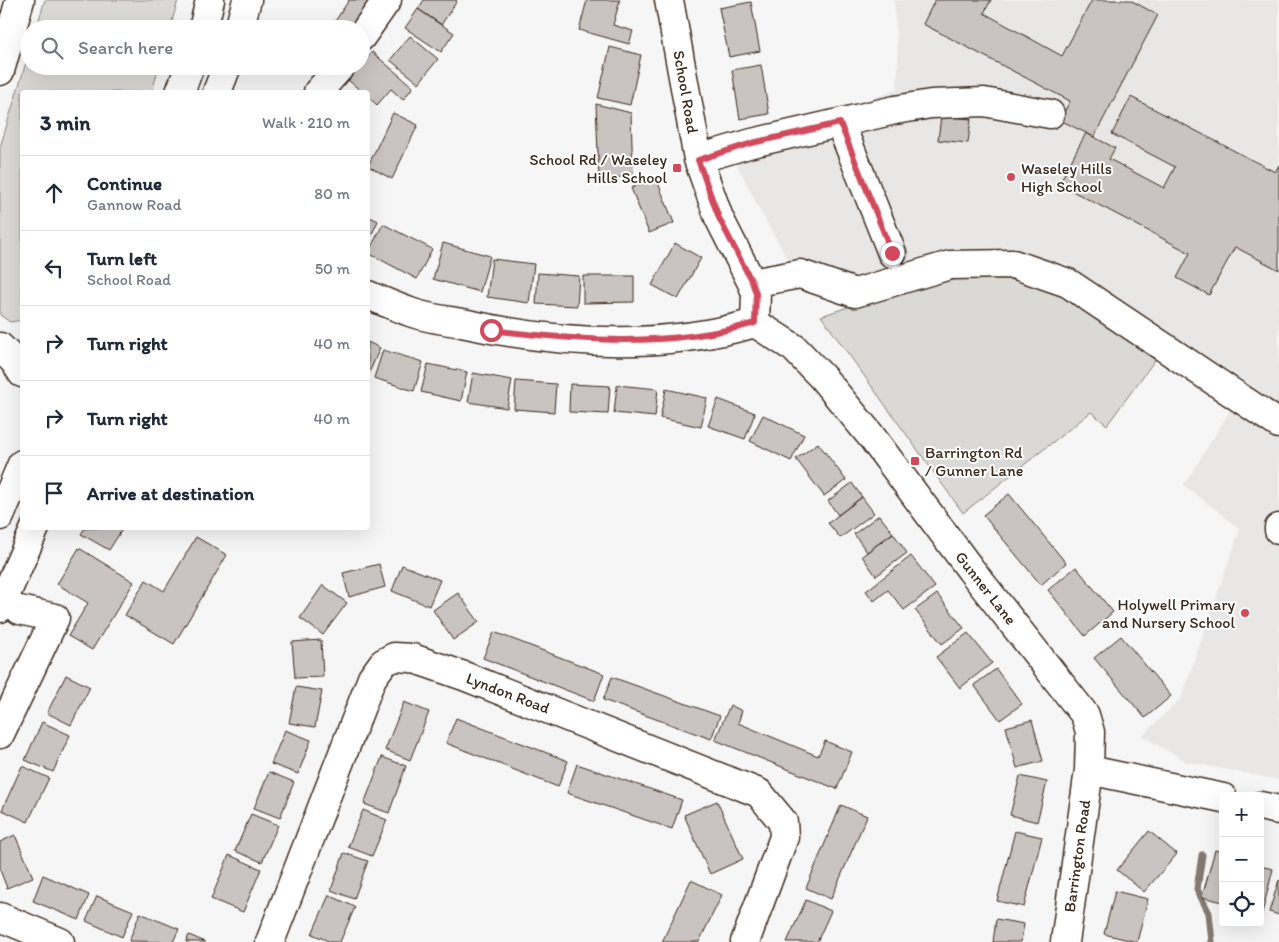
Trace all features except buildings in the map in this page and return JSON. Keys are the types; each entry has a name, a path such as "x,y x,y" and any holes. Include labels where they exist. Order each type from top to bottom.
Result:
{"main road":[{"path":"0,71 20,0"},
{"path":"205,20 210,0"},
{"path":"242,20 248,0"},
{"path":"370,24 387,0"},
{"name":"School Road","path":"669,0 698,160 719,218 756,293 755,323"},
{"path":"181,90 187,75"},
{"path":"219,90 224,75"},
{"path":"320,90 333,75"},
{"path":"698,160 752,143 895,110 931,104 984,102 1050,114"},
{"path":"840,123 892,253"},
{"path":"752,282 800,274 855,293 950,265 1013,264 1068,283 1279,424"},
{"path":"370,296 412,313 491,330 565,340 654,340 722,332 755,323"},
{"name":"Gunner Lane","path":"755,323 794,348 823,378 871,436 971,570 1085,715 1090,732 1090,770"},
{"path":"0,346 20,343"},
{"path":"0,346 20,370"},
{"path":"0,516 20,469"},
{"path":"0,734 55,618 10,609 34,530"},
{"name":"Lyndon Road","path":"270,942 372,678 383,663 394,657 412,658 464,676 759,793 783,822 784,837 745,942"},
{"path":"1090,770 1219,797"},
{"name":"Barrington Road","path":"1065,942 1090,770"},
{"path":"1264,807 1279,810"},
{"path":"0,917 60,942"}],"shaded area":[{"path":"45,0 178,0 172,20 39,20"},
{"name":"Waseley Hills High School","path":"894,0 1279,0 1279,780 1187,762 1142,736 1181,698 1240,529 1184,485 1247,383 1156,325 1067,264 1016,253 950,250 853,281 790,263 760,211 727,144 897,90 898,59"},
{"path":"22,75 157,75 153,90 20,90 20,320 10,322 0,315 0,147"},
{"path":"966,277 1024,280 1071,300 1155,360 1107,425 1091,412 963,513 821,316 881,296"}],"waterway":[{"path":"1202,855 1197,889 1209,913 1212,942"}],"place":[{"name":"School Rd / Waseley Hills School","path":"677,168"},
{"name":"Waseley Hills High School","path":"1011,177"},
{"name":"Barrington Rd / Gunner Lane","path":"915,461"},
{"name":"Holywell Primary and Nursery School","path":"1245,613"}],"route":[{"path":"491,330 565,340 654,340 722,332 755,323 756,293 746,268 729,240 719,218 698,160 752,143 840,123 892,253"}]}
